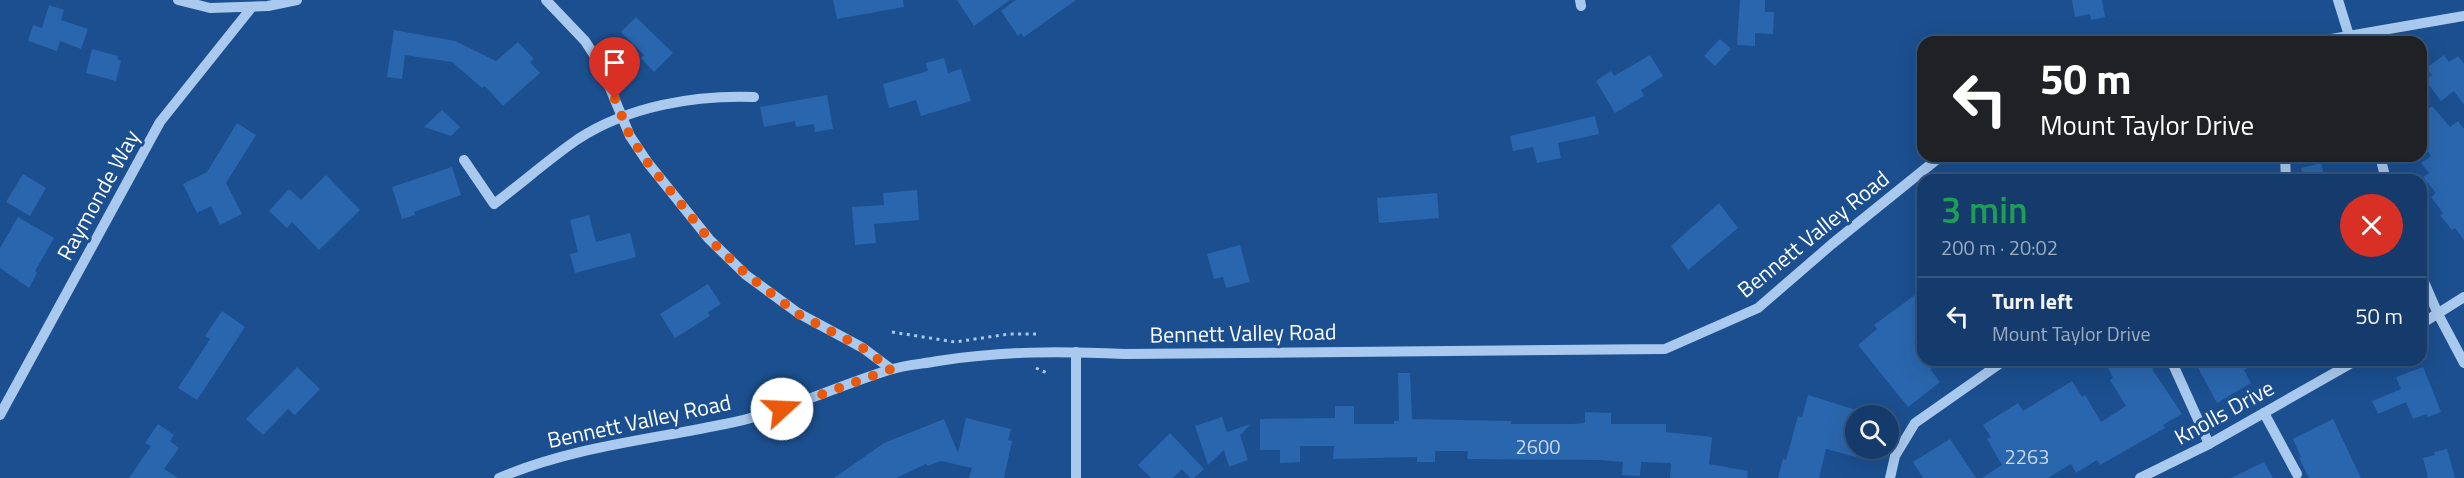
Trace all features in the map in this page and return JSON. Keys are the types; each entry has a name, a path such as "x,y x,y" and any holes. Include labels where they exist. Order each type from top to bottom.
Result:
{"street":[{"path":"178,0 210,8 252,7 297,0"},
{"path":"546,0 585,41 600,64 630,136 648,163 709,239 746,274 798,314 863,348 891,369"},
{"path":"2338,0 2349,36"},
{"name":"Raymonde Way","path":"0,415 160,122 252,7"},
{"path":"2360,36 2464,16"},
{"path":"464,160 494,204 578,139 622,116 687,100 723,96 754,97"},
{"name":"Bennett Valley Road","path":"1919,174 1934,162"},
{"name":"Bennett Valley Road","path":"499,478 521,468 576,451 726,424 782,409 891,369 986,354 1051,351 1125,354 1665,349 1758,308 1917,175"},
{"path":"2427,289 2464,363"},
{"path":"2427,320 2464,297"},
{"path":"1076,352 1076,478"},
{"path":"1890,478 1895,456 1915,423 1996,366"},
{"path":"2174,366 2209,444"},
{"name":"Knolls Drive","path":"2140,478 2209,444 2346,366"},
{"path":"2264,413 2297,474"}],"path":[{"path":"892,332 955,342 1009,334 1036,334"},
{"path":"1036,368 1049,374"}],"building":[{"path":"833,0 903,0 904,7 837,19"},
{"path":"957,0 1010,0 974,26"},
{"path":"1016,0 1076,0 1024,37 1021,33 1018,36 1001,11"},
{"path":"1740,0 1765,0 1765,12 1774,12 1773,34 1755,33 1755,46 1737,45"},
{"path":"2072,0 2102,0 2105,17 2091,20 2090,14 2075,17"},
{"path":"49,5 64,10 61,20 88,29 81,49 60,41 57,51 28,41 33,25 42,28"},
{"path":"636,17 673,53 654,72 641,58 644,55 621,32"},
{"path":"394,30 455,41 496,61 518,42 534,59 530,62 540,73 503,106 485,86 482,88 452,62 405,55 402,79 387,77"},
{"path":"1720,39 1731,49 1715,66 1704,56"},
{"path":"92,49 118,56 117,59 121,61 116,81 86,73"},
{"path":"1650,55 1663,76 1641,90 1644,96 1615,113 1596,81 1611,71 1614,76"},
{"path":"2444,55 2449,62 2458,56 2464,64 2464,105 2454,91 2441,101 2427,83 2427,79 2432,75 2427,67"},
{"path":"944,58 948,73 961,69 971,101 921,116 916,100 889,108 883,84 928,71 926,63"},
{"path":"827,95 833,129 815,132 814,124 796,127 795,121 764,127 760,107"},
{"path":"2432,106 2450,127 2458,121 2464,129 2464,240 2455,228 2452,230 2440,215 2443,213 2431,197 2436,193 2427,182 2429,173 2421,163 2427,162 2431,156 2427,151 2427,110"},
{"path":"442,110 460,127 451,136 424,127"},
{"path":"1595,116 1599,134 1558,143 1561,158 1537,163 1533,147 1513,151 1510,136"},
{"path":"237,123 256,135 226,183 242,214 220,225 211,206 197,213 183,184 207,172"},
{"path":"2321,163 2324,174 2302,174 2301,168"},
{"path":"452,167 461,195 414,212 415,215 402,219 392,187"},
{"path":"23,174 46,188 30,216 6,202"},
{"path":"326,175 360,210 319,250 292,222 287,228 269,211 289,189 301,200"},
{"path":"917,190 919,220 874,224 876,243 855,245 852,207 884,205 883,193"},
{"path":"1437,193 1439,218 1379,223 1377,198"},
{"path":"1719,203 1738,228 1688,270 1671,246"},
{"path":"589,215 596,242 630,233 636,257 575,273 570,254 578,252 570,220"},
{"path":"18,217 54,238 35,271 37,273 29,288 0,268 0,248"},
{"path":"1240,245 1250,282 1226,288 1223,277 1214,279 1207,254"},
{"path":"708,284 721,304 708,312 710,316 675,338 660,314"},
{"path":"1917,293 1917,340 1914,342 1917,346 1917,366 1933,366 1930,369 1940,382 1908,407 1858,345 1877,329 1874,325"},
{"path":"222,311 245,327 197,400 178,388 210,339 205,336"},
{"path":"2107,366 2156,366 2152,369 2182,414 2163,425 2165,428 2100,465 2097,460 2076,473 2071,464 2048,478 1982,478 2002,465 1987,439 1991,437 1983,425 2018,403 2023,411 2072,381 2082,397 2085,395 2101,422 2126,406 2110,380 2113,377"},
{"path":"2197,366 2250,366 2244,370 2251,383 2217,403"},
{"path":"297,367 320,389 295,415 288,409 263,435 246,419"},
{"path":"2423,367 2441,412 2413,419 2406,402 2378,414 2372,401 2401,389 2396,377"},
{"path":"1398,373 1410,373 1412,419 1511,421 1511,424 1572,424 1585,423 1585,412 1611,413 1611,424 1666,424 1666,432 1712,437 1709,464 1748,471 1747,478 1670,478 1671,463 1641,462 1640,476 1622,475 1623,462 1467,459 1468,451 1435,451 1435,462 1417,462 1417,457 1333,459 1334,446 1300,446 1300,462 1280,463 1280,450 1260,450 1260,419 1335,418 1335,406 1354,406 1354,424 1394,424 1394,421 1399,421"},
{"path":"1808,395 1845,407 1845,454 1826,449 1819,478 1778,478 1783,459 1786,460 1798,416 1802,417"},
{"path":"1222,417 1227,432 1251,424 1240,435 1248,460 1229,467 1224,450 1208,465 1195,426"},
{"path":"966,418 1011,429 1008,440 1012,441 1004,478 969,478 972,468 941,461 928,466 926,464 896,478 834,478 884,443 944,419 958,453"},
{"path":"2333,419 2361,478 2309,478 2299,458 2301,457 2293,439"},
{"path":"158,424 174,435 170,441 179,448 164,469 178,478 129,478 151,446 145,443"},
{"path":"1170,433 1204,469 1194,478 1190,478 1182,469 1173,478 1151,478 1138,465"},
{"path":"1950,439 1976,478 1923,478 1913,462"},
{"path":"2447,449 2455,478 2428,478 2423,458"},
{"path":"2264,462 2273,478 2231,478"}],"route":[{"path":"615,99 630,136 648,163 709,239 746,274 798,314 863,348 891,369 782,409"}]}
